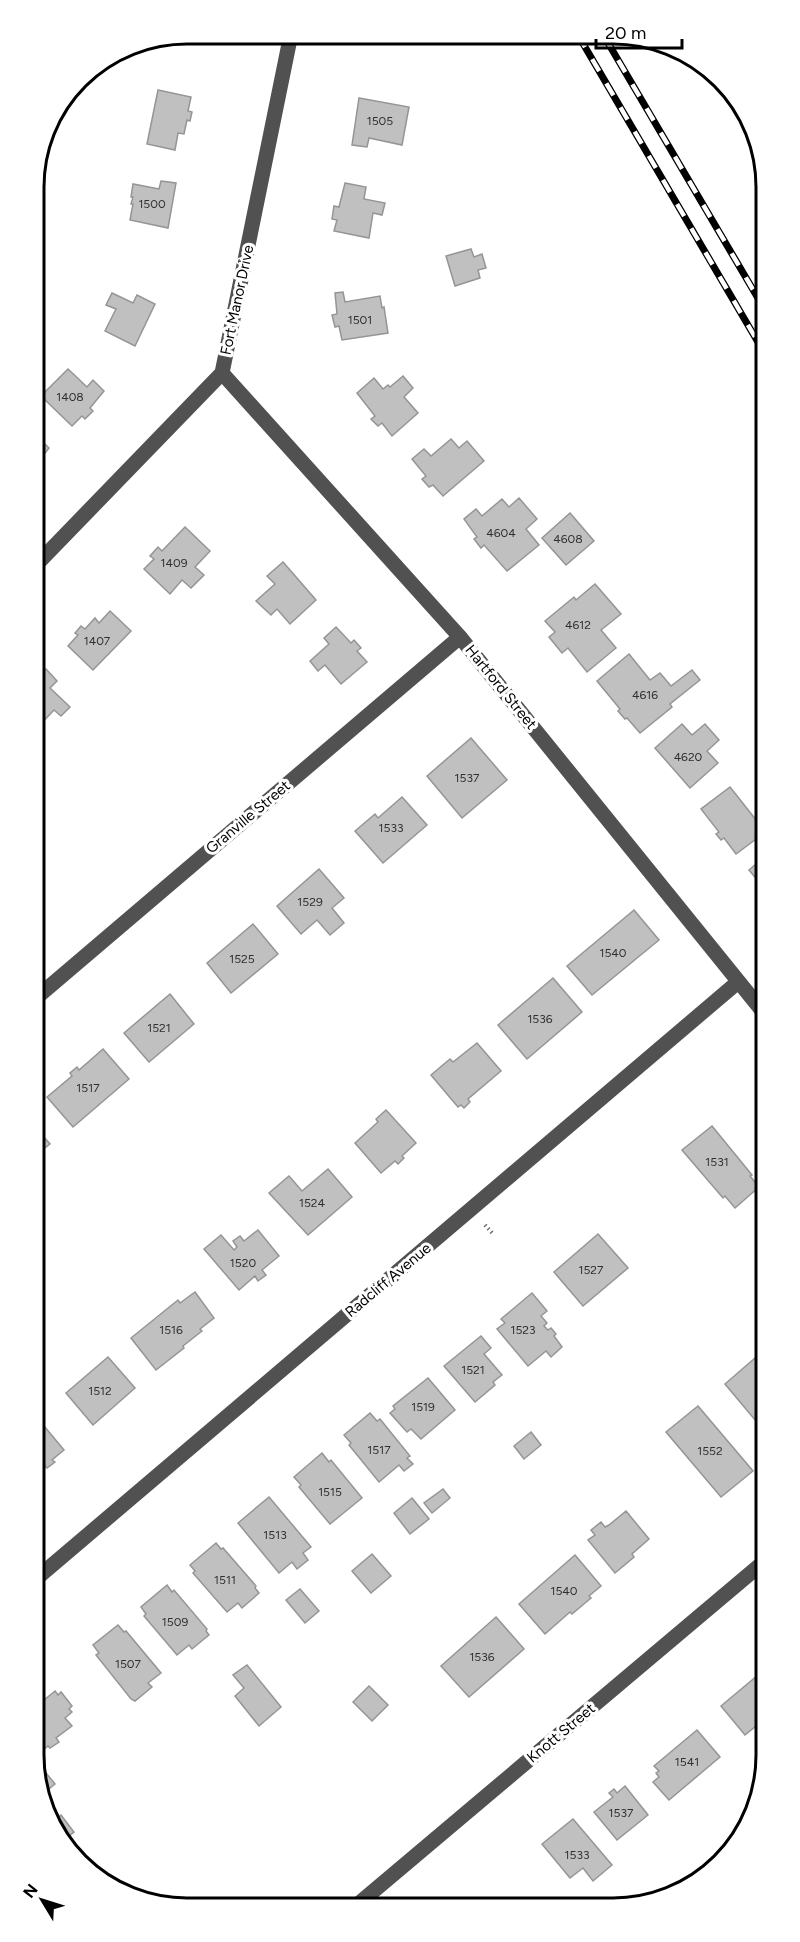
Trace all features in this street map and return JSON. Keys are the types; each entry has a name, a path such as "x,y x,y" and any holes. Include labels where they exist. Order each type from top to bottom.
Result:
{"street":[{"name":"Fort Manor Drive","path":"44,556 222,373 289,44"},
{"name":"Hartford Street","path":"222,373 460,637 756,1003"},
{"name":"Granville Street","path":"44,991 460,637"},
{"name":"Radcliff Avenue","path":"44,1573 738,981"},
{"name":"Knott Street","path":"365,1898 756,1568"}],"building":[{"path":"158,90 191,97 188,111 192,112 190,121 187,120 184,134 178,133 175,150 147,144"},
{"path":"359,98 409,107 402,145 369,138 367,147 352,145"},
{"path":"161,181 176,183 168,228 130,220 133,184 159,189"},
{"path":"345,183 366,187 364,199 385,203 382,215 373,213 369,238 334,231 337,220 332,219 334,206 339,207"},
{"path":"471,249 474,257 482,254 486,268 478,270 480,278 455,286 446,256"},
{"path":"343,292 345,302 380,296 388,333 342,340 339,326 335,327 332,315 337,314 335,293"},
{"path":"112,293 133,303 137,295 155,304 135,346 105,331 116,309 106,305"},
{"path":"68,369 87,387 93,380 104,391 90,408 93,411 85,419 82,416 72,426 44,399 44,393"},
{"path":"403,376 413,388 404,397 418,413 392,436 382,423 378,426 371,419 375,416 357,393 374,378 383,389 388,385 390,387"},
{"path":"451,439 459,448 467,441 484,461 443,496 433,485 429,487 422,479 426,476 412,459 424,449 431,456"},
{"path":"44,443 49,448 44,454"},
{"path":"519,498 537,519 526,529 539,545 507,571 484,545 481,548 474,539 477,537 464,519 476,509 482,516 502,499 509,507"},
{"path":"570,513 594,541 566,565 542,538"},
{"path":"185,527 210,551 195,567 204,575 191,588 182,580 170,594 144,569 154,559 150,556 158,547 162,551"},
{"path":"283,562 316,600 290,624 277,609 271,615 256,601 275,584 267,576"},
{"path":"595,584 621,614 601,630 616,648 587,672 568,648 562,653 549,637 555,632 545,621 574,597 576,600"},
{"path":"110,611 131,631 93,670 68,646 78,635 75,633 81,626 85,629 95,618 99,623"},
{"path":"336,627 351,643 354,640 361,648 357,651 367,662 341,684 325,665 318,671 310,661 329,644 324,638"},
{"path":"629,654 650,680 660,673 671,686 692,670 700,680 670,704 672,707 640,733 618,711 620,709 597,681"},
{"path":"46,669 57,681 50,688 70,707 61,716 54,710 44,721 44,671"},
{"path":"682,724 692,735 705,724 719,740 707,751 718,763 690,788 655,748"},
{"path":"471,738 507,780 462,818 427,776"},
{"path":"730,787 756,820 756,839 736,854 724,838 721,840 716,834 719,832 701,809"},
{"path":"402,797 427,825 383,863 355,831 375,814 378,818"},
{"path":"756,864 756,878 749,870"},
{"path":"319,869 344,898 332,908 344,923 330,935 317,920 301,934 277,906"},
{"path":"634,910 659,940 592,995 567,966"},
{"path":"253,924 278,954 231,993 207,963"},
{"path":"553,978 582,1012 527,1059 498,1025"},
{"path":"170,994 194,1024 149,1062 124,1033"},
{"path":"477,1043 501,1071 468,1099 470,1102 464,1108 461,1105 458,1107 431,1075 450,1059 453,1062"},
{"path":"103,1049 129,1079 73,1127 47,1097 72,1076 70,1073 77,1067 79,1070"},
{"path":"386,1110 416,1143 402,1156 404,1158 398,1164 395,1161 381,1173 355,1143 378,1122 376,1119"},
{"path":"712,1126 752,1175 750,1176 756,1183 756,1190 735,1208 725,1196 723,1198 682,1150"},
{"path":"44,1137 50,1144 44,1149"},
{"path":"328,1169 352,1197 308,1235 269,1193 289,1176 302,1191"},
{"path":"258,1230 279,1256 262,1270 266,1275 258,1281 255,1276 239,1290 204,1249 221,1235 234,1250 237,1247 233,1241 240,1236 244,1241"},
{"path":"598,1234 628,1268 583,1306 554,1272"},
{"path":"195,1292 214,1318 183,1346 184,1348 156,1370 131,1338 178,1300 180,1303"},
{"path":"532,1293 547,1311 541,1316 547,1323 544,1326 548,1330 551,1328 562,1347 551,1357 546,1351 528,1366 497,1329 505,1323 501,1319"},
{"path":"481,1336 491,1348 484,1354 502,1375 493,1382 495,1385 475,1402 444,1366"},
{"path":"108,1357 135,1388 93,1425 66,1393"},
{"path":"756,1359 756,1421 725,1384"},
{"path":"428,1378 455,1410 421,1439 411,1429 407,1432 390,1413 395,1409 393,1406"},
{"path":"698,1406 753,1471 721,1497 666,1432"},
{"path":"370,1413 377,1421 380,1419 410,1456 407,1458 413,1464 404,1471 399,1465 379,1482 349,1445 351,1443 344,1435"},
{"path":"44,1426 64,1450 52,1460 55,1462 47,1468 45,1466"},
{"path":"531,1432 541,1445 524,1459 514,1446"},
{"path":"322,1453 329,1462 331,1460 362,1498 330,1524 299,1487 301,1485 294,1477"},
{"path":"443,1489 450,1498 432,1513 424,1503"},
{"path":"269,1497 311,1547 303,1553 308,1560 297,1569 292,1562 279,1573 238,1523"},
{"path":"412,1498 429,1519 410,1534 394,1513"},
{"path":"626,1511 649,1539 632,1554 634,1557 615,1573 588,1540 595,1535 591,1530 601,1522 605,1527"},
{"path":"216,1543 256,1586 259,1593 242,1608 238,1603 227,1612 193,1573 195,1571 190,1565"},
{"path":"372,1554 391,1576 371,1593 352,1571"},
{"path":"575,1555 601,1586 589,1596 591,1598 572,1614 570,1612 545,1634 519,1604"},
{"path":"167,1585 172,1592 174,1590 207,1629 209,1635 192,1649 189,1645 177,1655 144,1616 146,1614 141,1607"},
{"path":"300,1589 319,1611 305,1623 286,1600"},
{"path":"496,1617 524,1649 469,1697 441,1666"},
{"path":"118,1625 124,1632 126,1631 161,1673 148,1683 152,1687 135,1701 96,1655 99,1653 93,1645"},
{"path":"247,1665 281,1707 259,1726 235,1696 244,1688 233,1675"},
{"path":"756,1677 756,1726 745,1735 721,1706"},
{"path":"369,1686 388,1705 372,1721 353,1702"},
{"path":"55,1691 58,1695 61,1692 72,1706 69,1709 72,1712 65,1718 72,1726 56,1738 59,1742 44,1749 44,1700"},
{"path":"697,1730 720,1757 669,1800 653,1782 659,1777 656,1773 659,1771 654,1766"},
{"path":"45,1771 55,1784 48,1790"},
{"path":"625,1786 648,1815 617,1840 594,1812 613,1797 609,1793 614,1789 617,1793"},
{"path":"61,1815 74,1832 69,1836 58,1818"},
{"path":"573,1819 612,1865 593,1881 583,1868 570,1878 542,1844"}],"railway":[{"path":"583,44 756,339"},
{"path":"609,44 756,295"}]}
